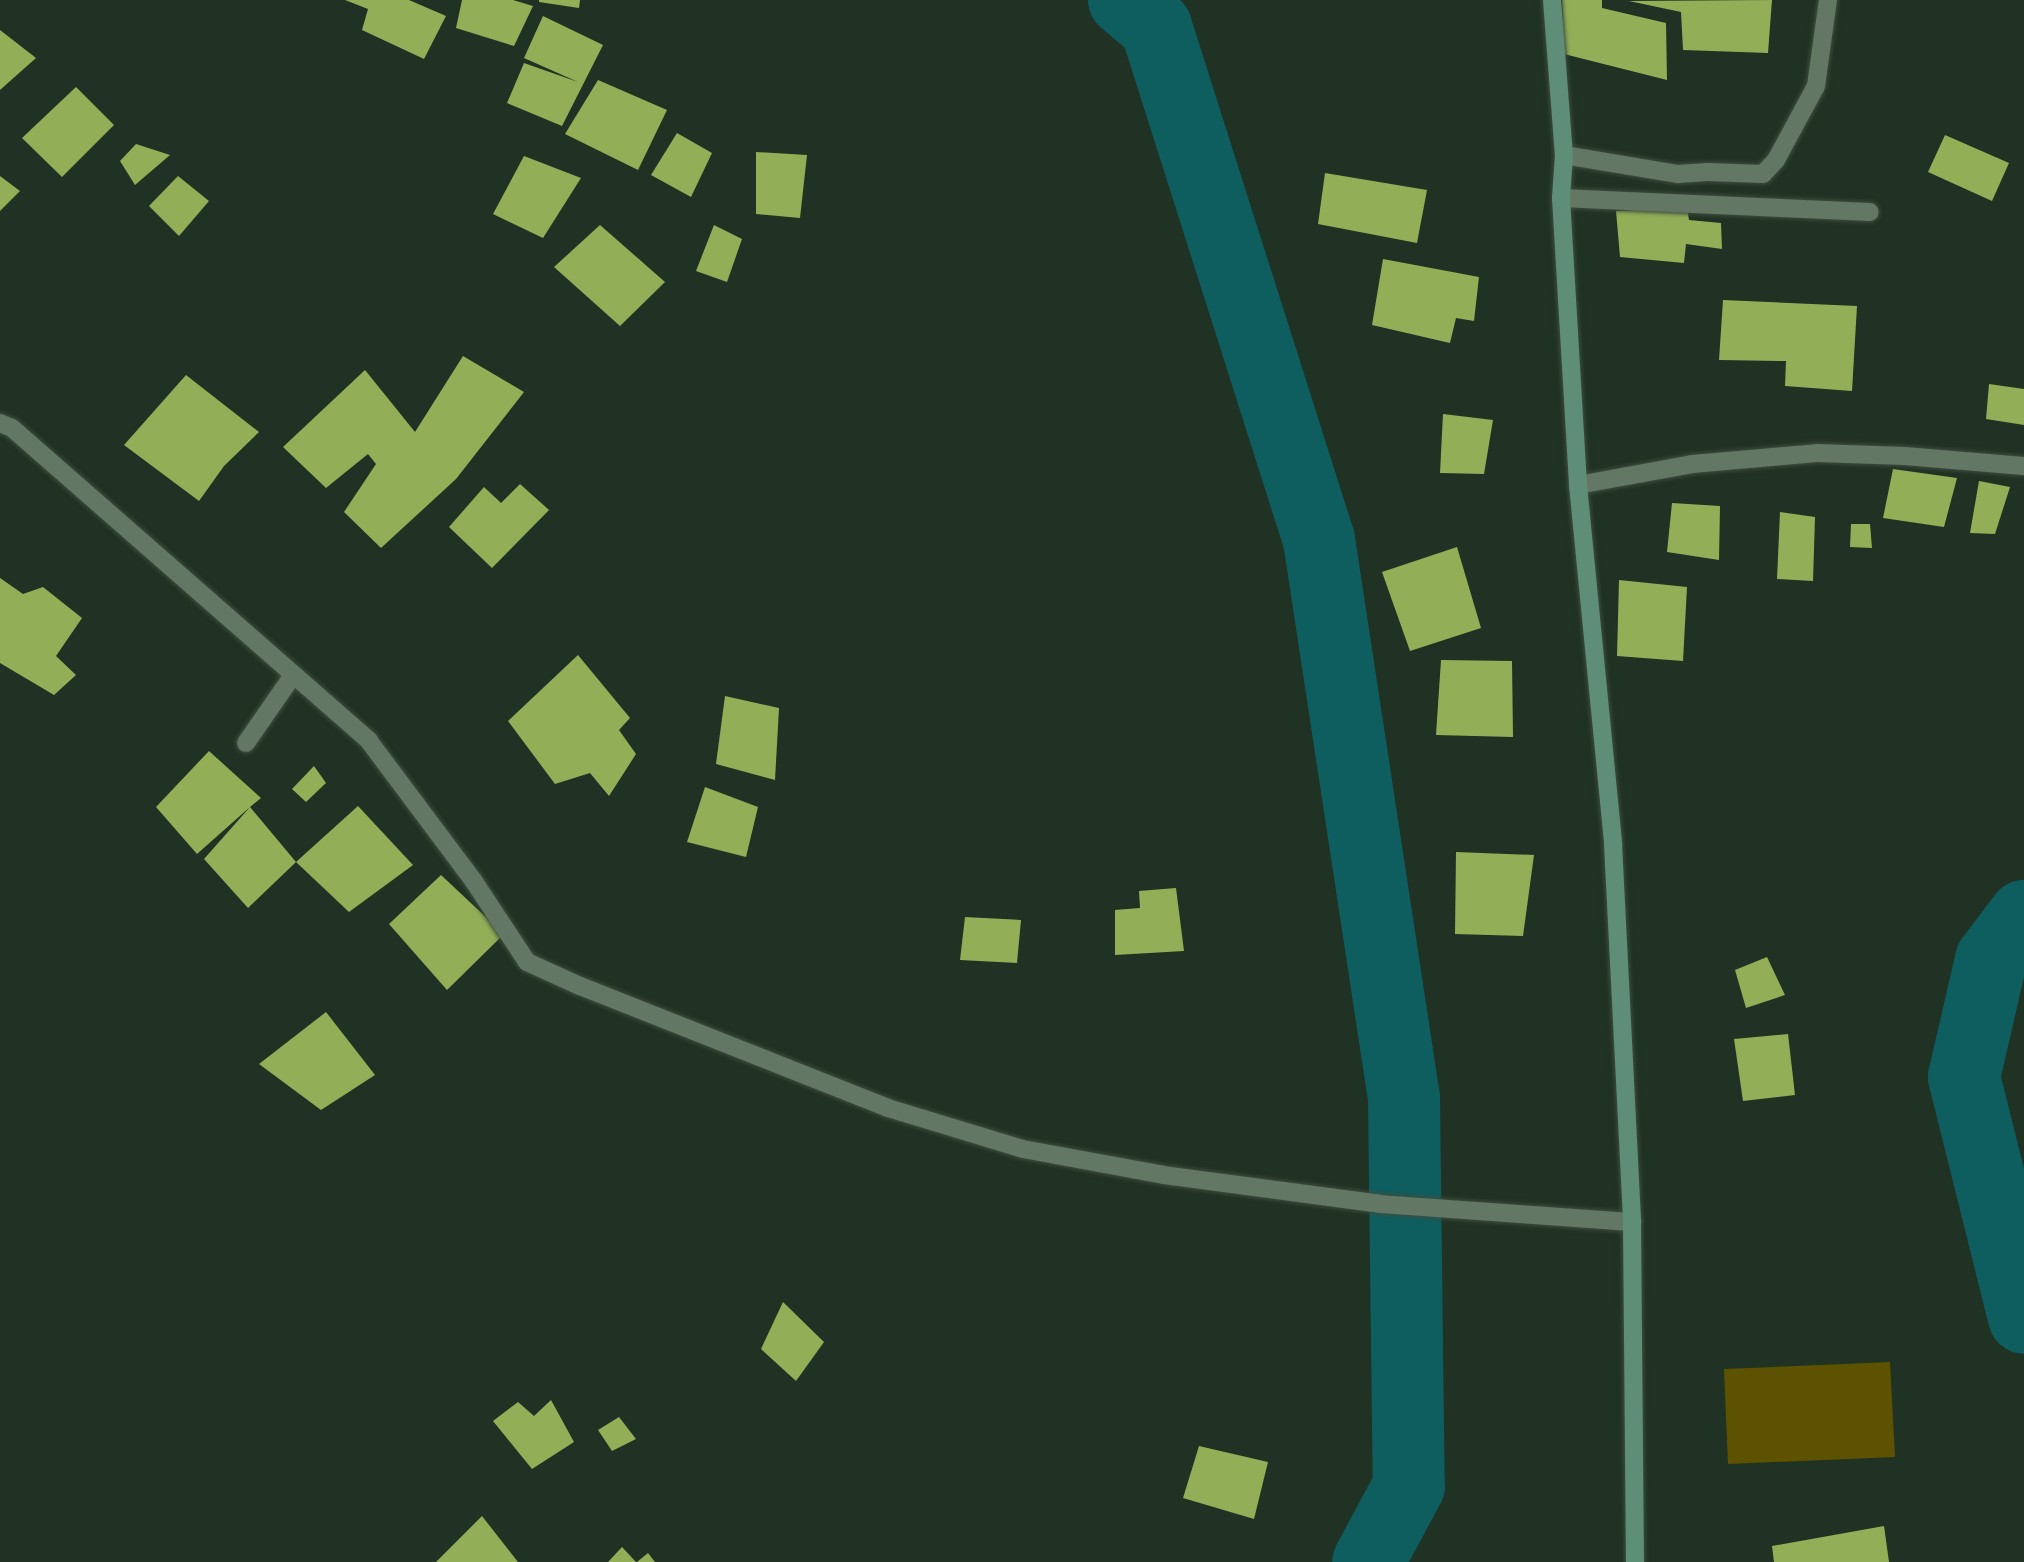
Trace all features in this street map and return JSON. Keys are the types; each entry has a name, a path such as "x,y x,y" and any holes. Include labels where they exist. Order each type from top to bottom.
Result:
{"street":[{"path":"1552,0 1564,155 1561,198 1578,485 1613,844 1632,1222 1634,1562"},
{"path":"1564,155 1678,174 1763,174 1776,160 1816,86 1828,0"},
{"path":"1561,198 1870,212"},
{"path":"0,423 12,428 369,741 473,880 527,962 580,986 888,1108 1023,1149 1164,1175 1380,1205 1632,1222"},
{"path":"1578,485 1692,464 1817,453 1894,455 2024,467"},
{"path":"246,743 293,675"}],"shaded area":[{"path":"1890,1362 1895,1457 1728,1464 1724,1369"}],"building":[{"path":"345,0 409,0 446,16 424,59 362,30 368,9"},
{"path":"462,0 513,0 533,6 514,46 456,28"},
{"path":"539,0 580,0 579,8"},
{"path":"1562,0 1602,0 1602,8 1666,23 1667,80 1564,54"},
{"path":"1772,0 1768,53 1683,50 1681,12 1629,1"},
{"path":"543,16 603,45 562,126 507,103 524,63 578,82 524,58"},
{"path":"0,30 36,58 0,90"},
{"path":"598,80 667,110 638,170 565,134"},
{"path":"76,87 114,125 62,177 22,138"},
{"path":"677,133 712,153 691,197 651,175"},
{"path":"1945,135 2009,163 1992,201 1928,172"},
{"path":"136,144 170,155 135,185 120,161"},
{"path":"756,152 807,155 800,218 756,214"},
{"path":"524,156 581,178 543,238 493,214"},
{"path":"1325,173 1427,190 1417,243 1318,224"},
{"path":"0,176 20,191 0,211"},
{"path":"178,176 209,201 179,236 149,206"},
{"path":"1687,207 1689,220 1721,223 1722,249 1686,244 1684,263 1620,257 1616,211"},
{"path":"600,225 665,282 620,326 554,267"},
{"path":"714,225 742,239 727,282 696,271"},
{"path":"1383,259 1479,277 1474,321 1456,318 1450,343 1372,325"},
{"path":"1723,300 1857,306 1852,391 1785,386 1786,361 1719,360"},
{"path":"463,356 524,392 456,479 381,548 344,512 376,464 368,454 326,488 283,447 365,370 415,432"},
{"path":"186,375 259,432 224,466 199,501 124,445"},
{"path":"1989,384 2024,389 2024,425 1986,419"},
{"path":"1443,414 1493,420 1484,474 1440,473"},
{"path":"1893,469 1957,478 1944,527 1883,518"},
{"path":"1979,481 2010,487 1995,534 1970,533"},
{"path":"520,484 549,510 492,568 449,527 484,487 501,503"},
{"path":"1672,503 1720,506 1719,560 1667,552"},
{"path":"1780,512 1815,517 1813,581 1777,579"},
{"path":"1851,524 1870,524 1872,548 1850,547"},
{"path":"1457,547 1481,628 1410,651 1382,572"},
{"path":"0,578 23,594 43,587 82,618 56,656 76,675 54,695 0,663"},
{"path":"1619,580 1687,587 1683,661 1617,656"},
{"path":"578,655 630,718 619,730 636,754 609,796 590,773 555,784 508,721"},
{"path":"1441,660 1512,661 1513,737 1436,735"},
{"path":"725,696 779,708 775,780 716,764"},
{"path":"209,751 261,798 197,854 156,807"},
{"path":"314,766 326,783 306,802 292,789"},
{"path":"705,787 758,807 746,857 687,842"},
{"path":"358,806 413,865 349,912 296,862"},
{"path":"250,807 296,862 248,908 204,859"},
{"path":"1456,852 1534,855 1523,936 1455,934"},
{"path":"441,875 504,934 447,990 389,924"},
{"path":"1176,888 1184,951 1115,955 1115,910 1140,908 1139,891"},
{"path":"965,917 1021,920 1017,963 960,960"},
{"path":"1767,957 1785,995 1746,1008 1735,970"},
{"path":"326,1012 375,1075 321,1110 259,1064"},
{"path":"1788,1034 1795,1095 1743,1101 1734,1039"},
{"path":"783,1302 824,1342 796,1381 761,1349"},
{"path":"551,1400 574,1442 532,1469 493,1421 518,1402 534,1416"},
{"path":"619,1417 636,1439 612,1451 598,1430"},
{"path":"1199,1446 1268,1462 1254,1519 1183,1498"},
{"path":"482,1516 518,1562 436,1562"},
{"path":"1884,1526 1889,1562 1774,1562 1772,1546"},
{"path":"622,1547 636,1562 608,1562"},
{"path":"648,1553 655,1562 637,1562"}],"waterway":[{"path":"1124,0 1156,27 1319,540 1404,1098 1409,1486 1368,1562"},
{"path":"2024,916 1991,960 1964,1077 2024,1318"}]}
